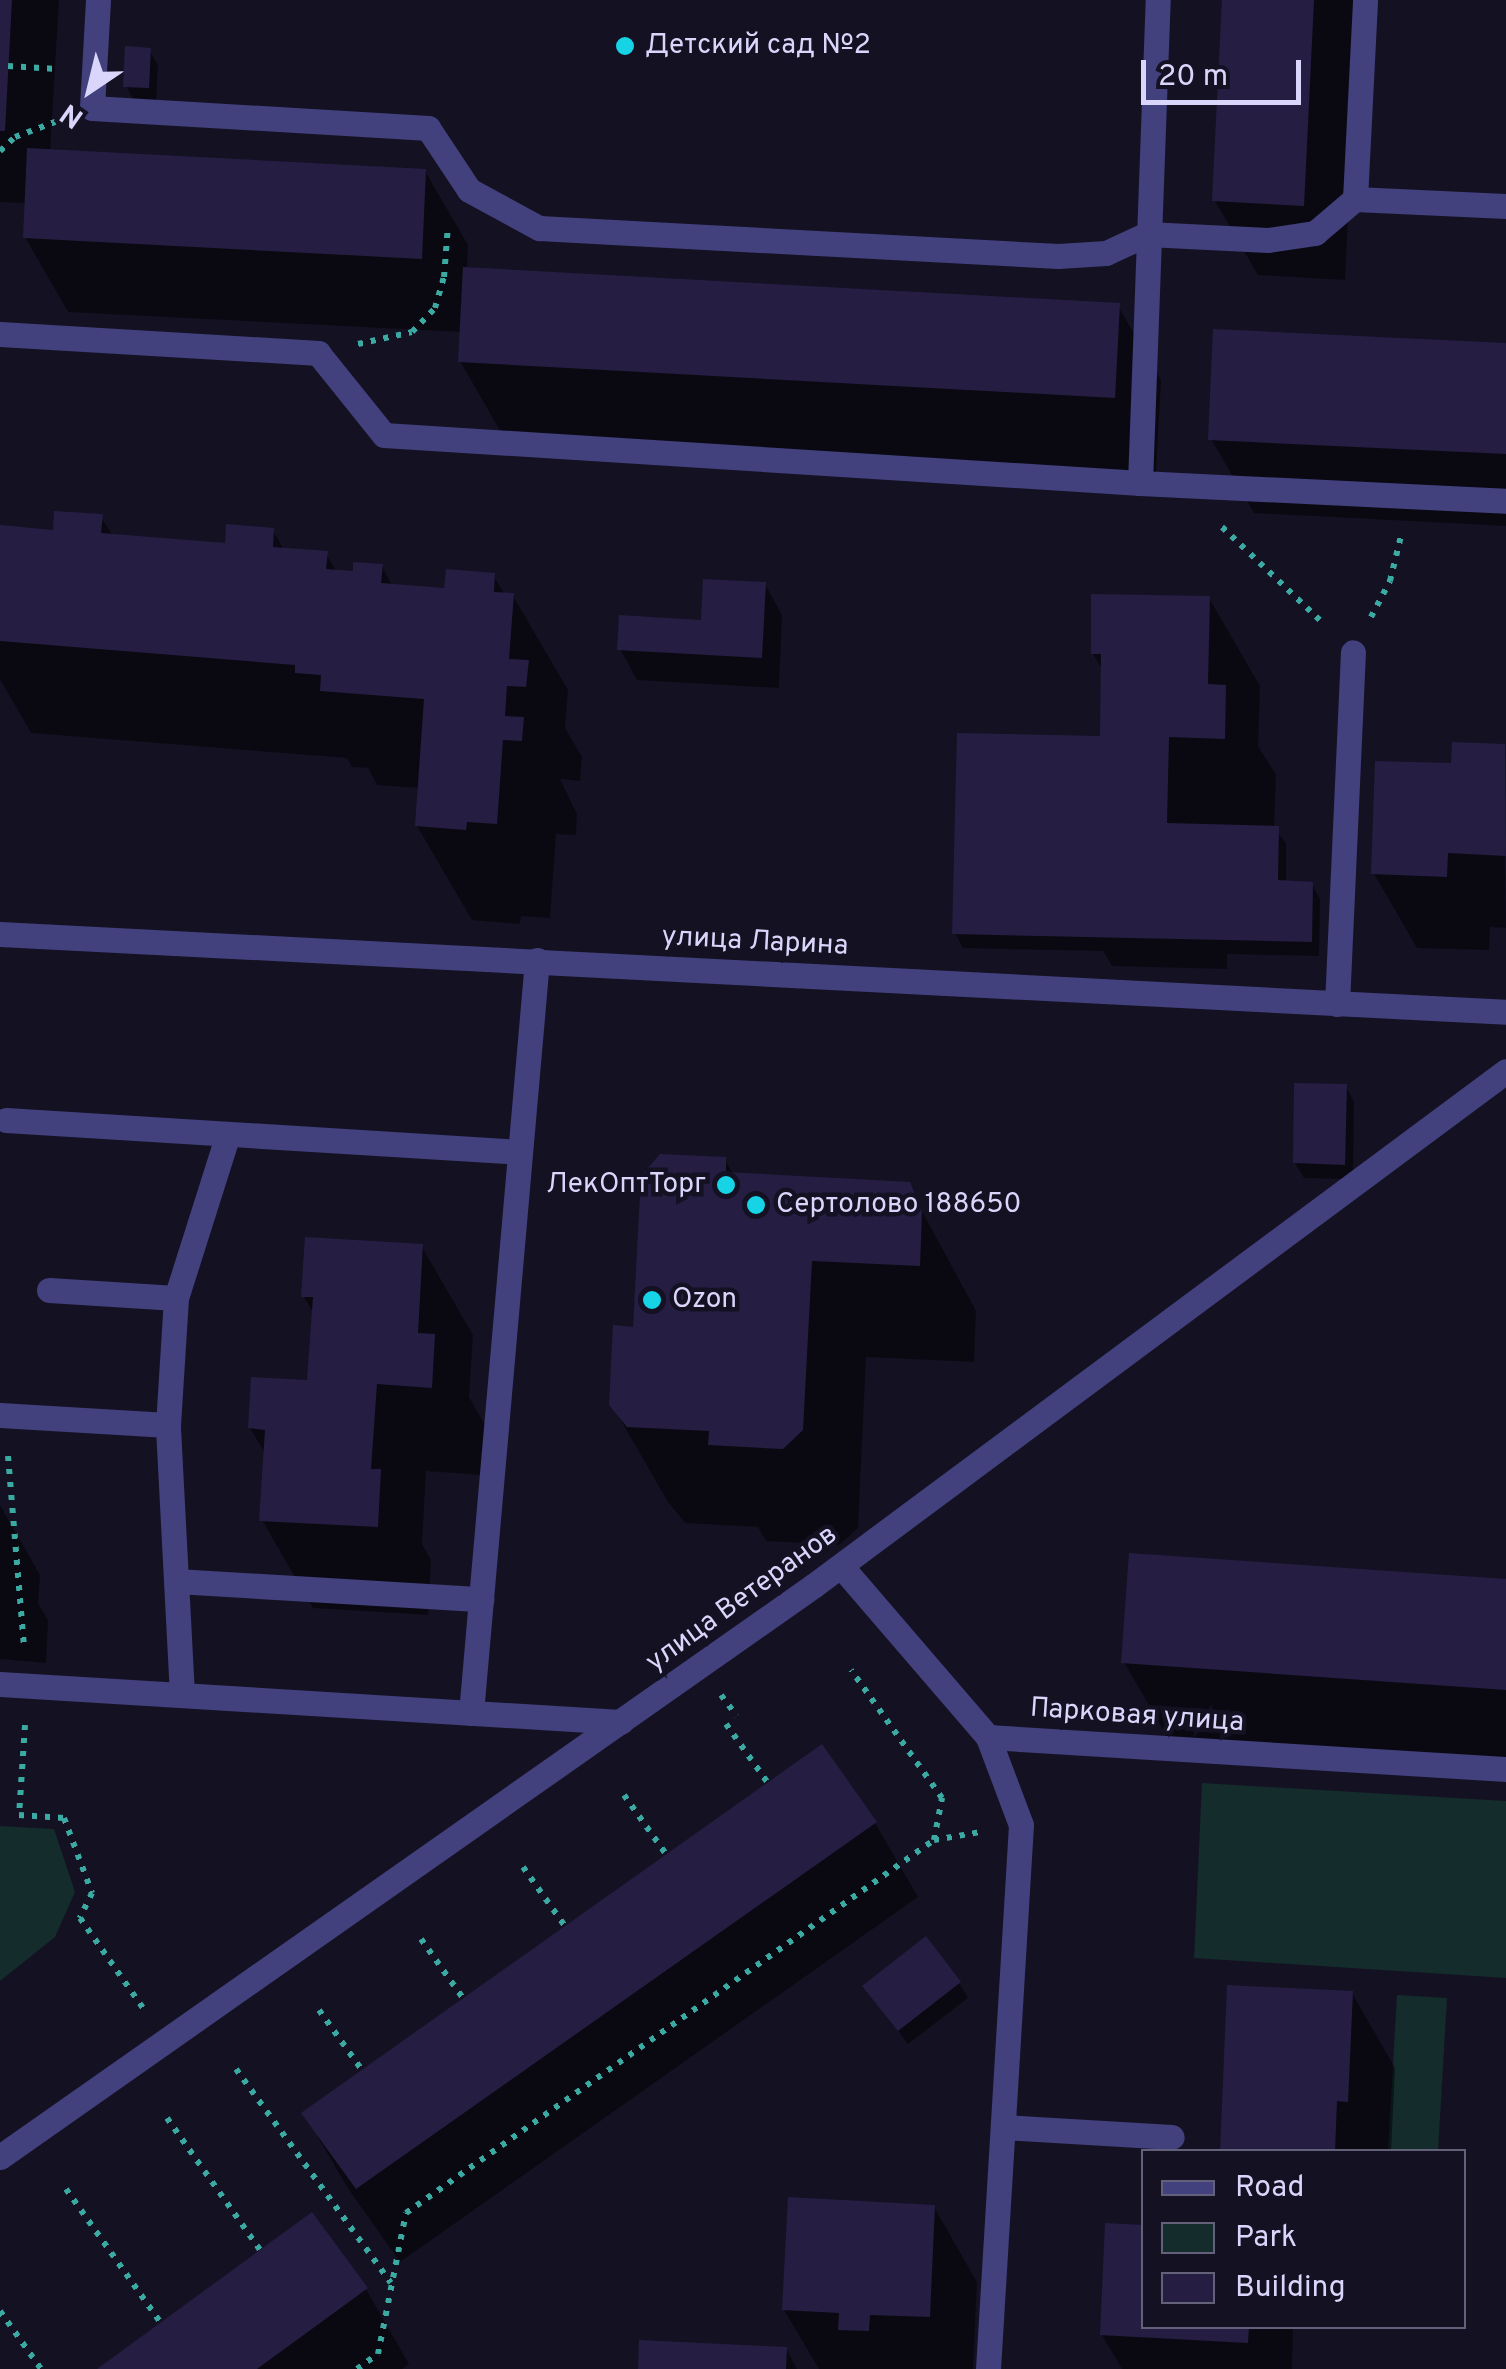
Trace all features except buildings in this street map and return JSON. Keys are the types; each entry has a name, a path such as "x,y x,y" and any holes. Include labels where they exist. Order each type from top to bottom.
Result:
{"street":[{"path":"98,0 92,108 428,128 469,190 539,228 1058,256 1106,253 1147,234 1268,240 1315,232 1355,199 1506,206"},
{"path":"1140,483 1158,0"},
{"path":"1355,199 1365,0"},
{"path":"0,334 318,353 384,435 1140,483 1506,501"},
{"path":"1338,1004 1353,652"},
{"name":"улица Ларина","path":"0,934 1506,1012"},
{"path":"471,1713 537,960"},
{"name":"улица Ветеранов","path":"0,2158 841,1566 1506,1072"},
{"path":"6,1120 520,1152"},
{"path":"182,1695 168,1425 176,1298 228,1134"},
{"path":"49,1290 176,1298"},
{"path":"0,1415 168,1425"},
{"path":"841,1566 988,1736 1021,1826 988,2369"},
{"path":"176,1581 481,1599"},
{"path":"0,1684 622,1722"},
{"name":"Парковая улица","path":"988,1736 1506,1770"},
{"path":"1003,2127 1172,2137"}],"path":[{"path":"0,151 15,137 92,108"},
{"path":"318,353 412,332 435,308 444,278 448,218 469,190"},
{"path":"1177,485 1353,652 1390,581 1411,496"},
{"path":"9,1471 23,1630"},
{"path":"357,2369 378,2354 406,2213 934,1840 942,1798 851,1670"},
{"path":"27,1686 20,1815 64,1818 92,1893 80,1918 166,2041"},
{"path":"720,1694 736,1716"},
{"path":"726,1724 768,1783"},
{"path":"624,1795 666,1854"},
{"path":"523,1867 565,1926"},
{"path":"421,1939 463,1998"},
{"path":"319,2010 362,2070"},
{"path":"236,2069 392,2284"},
{"path":"167,2118 260,2250"},
{"path":"66,2189 160,2322"},
{"path":"0,2311 41,2369"}],"green space":[{"path":"1202,1783 1506,1801 1506,1978 1194,1958"},
{"path":"0,1826 54,1829 75,1892 55,1937 0,1981"},
{"path":"1397,1995 1447,1998 1438,2149 1388,2149"}],"place":[{"name":"Детский сад №2","path":"625,46"},
{"name":"ЛекОптТорг","path":"726,1185"},
{"name":"Сертолово 188650","path":"756,1205"},
{"name":"Ozon","path":"652,1300"}]}
